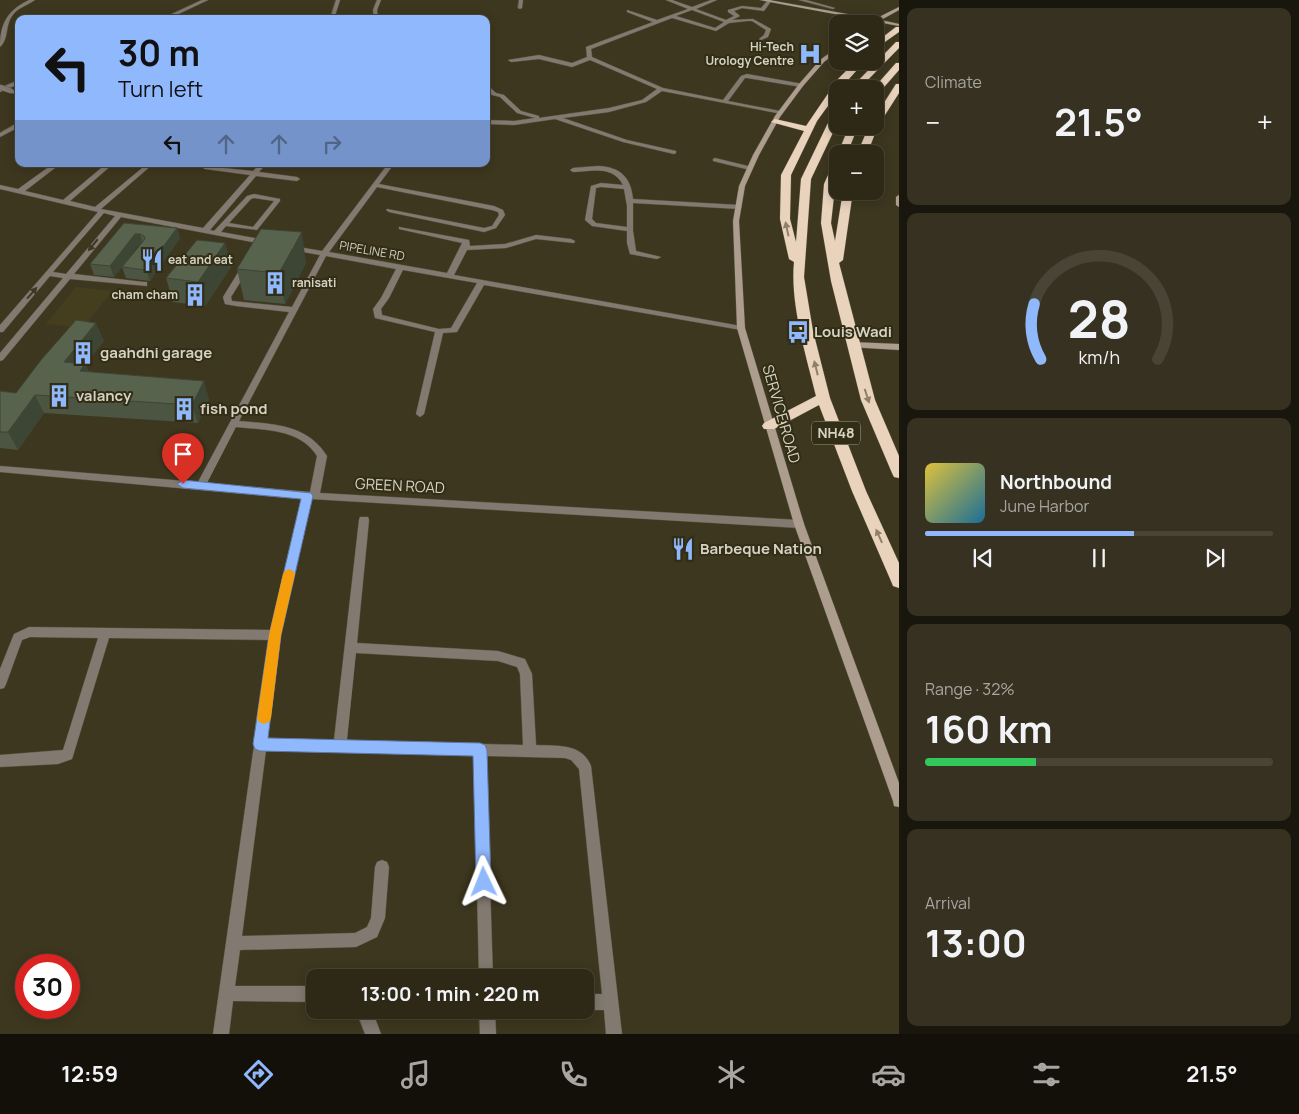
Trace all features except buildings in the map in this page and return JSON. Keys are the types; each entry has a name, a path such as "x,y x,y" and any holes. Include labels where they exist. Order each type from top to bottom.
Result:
{"highway":[{"path":"884,41 899,30"},
{"path":"863,80 899,44"},
{"path":"884,82 899,65"},
{"path":"798,277 785,219 786,175 809,129 841,81 852,70"},
{"path":"884,109 899,86"},
{"path":"774,122 809,129"},
{"name":"NH48","path":"829,128 806,179 798,277 807,331 823,398 858,491 899,581"},
{"name":"NH48","path":"829,184 826,223 836,282 868,400 899,473"},
{"path":"836,282 841,230 846,200"},
{"path":"769,426 823,398"}],"street":[{"path":"0,45 4,39 7,20 10,14 20,6 33,0"},
{"path":"173,15 206,0"},
{"path":"333,15 338,0"},
{"path":"376,15 375,10 379,0"},
{"path":"520,8 521,0"},
{"path":"668,0 727,22 753,20 769,29 766,36 761,39"},
{"path":"676,0 691,9"},
{"path":"590,58 588,48 715,0"},
{"path":"762,0 839,15"},
{"path":"790,0 871,15"},
{"path":"801,0 834,8"},
{"path":"671,16 716,30 738,16 730,11 742,7 762,10 770,1"},
{"path":"664,12 682,5"},
{"path":"884,16 899,8"},
{"path":"629,11 657,22"},
{"path":"647,18 656,15"},
{"path":"884,17 899,20"},
{"path":"711,22 718,19"},
{"path":"884,23 899,25"},
{"name":"SERVICE ROAD","path":"829,55 800,85 774,122 742,186 736,222 741,328 798,524 899,801"},
{"path":"511,60 539,58 572,65 590,58 660,89 780,113"},
{"path":"724,102 743,77 747,76 800,85"},
{"path":"0,89 15,83"},
{"path":"0,89 15,92"},
{"path":"490,122 514,123 609,110 644,100 660,89"},
{"path":"490,90 494,94 502,96 519,112 544,119"},
{"path":"554,117 625,141 674,152"},
{"path":"0,135 15,126"},
{"path":"714,160 750,168"},
{"path":"20,192 53,167"},
{"path":"65,202 106,167"},
{"path":"0,330 99,210 147,167"},
{"path":"205,167 298,179"},
{"path":"206,231 261,167"},
{"path":"201,485 324,254 389,167"},
{"path":"573,170 612,170 621,175 628,187 633,252 657,257"},
{"path":"375,185 494,208 502,211 502,215 494,227 484,230 389,210"},
{"path":"628,187 601,185 593,187 588,220 594,225 630,229"},
{"name":"PIPELINE RD","path":"0,187 99,210 324,254 741,328"},
{"path":"216,233 249,197 254,196 278,200 256,229 225,224"},
{"path":"899,197 899,205"},
{"path":"630,201 739,207"},
{"path":"0,358 119,214"},
{"path":"401,228 466,242 465,248 449,276"},
{"path":"465,248 506,246 536,237 571,241"},
{"path":"256,251 262,242"},
{"path":"252,258 227,297 228,302 294,310"},
{"path":"400,268 385,298 377,309 378,316 439,331 454,330 482,282"},
{"path":"48,274 120,278 144,284"},
{"path":"420,414 439,331"},
{"path":"852,345 899,347"},
{"path":"221,1034 275,635 322,456 319,450 305,437 277,429 233,424"},
{"name":"GREEN ROAD","path":"0,469 201,485 310,496 798,524"},
{"path":"340,746 364,520"},
{"path":"0,684 18,637 29,632 275,635"},
{"path":"0,761 58,758 68,755 105,633"},
{"path":"351,648 498,656 521,663 526,674 530,751"},
{"path":"260,744 566,752 575,755 585,766 614,1034"},
{"path":"480,750 486,969"},
{"path":"233,943 356,940 372,932 378,918 382,867"},
{"path":"227,993 306,994"},
{"path":"594,1002 611,1002"},
{"path":"367,1019 373,1034"},
{"path":"487,1019 488,1034"}],"shaded area":[{"path":"76,287 112,291 83,328 46,324"}],"slow traffic":[{"path":"264,718 275,635 289,574"}],"place":[{"name":"Hi-Tech Urology Centre","path":"810,54"},
{"name":"eat and eat","path":"152,260"},
{"name":"ranisati","path":"275,283"},
{"name":"cham cham","path":"195,295"},
{"name":"Louis Wadi","path":"798,332"},
{"name":"gaahdhi garage","path":"83,353"},
{"name":"valancy","path":"59,396"},
{"name":"fish pond","path":"184,409"},
{"name":"Barbeque Nation","path":"683,549"}],"route":[{"path":"183,484 307,496 275,635 260,744 480,750 484,882"}]}
